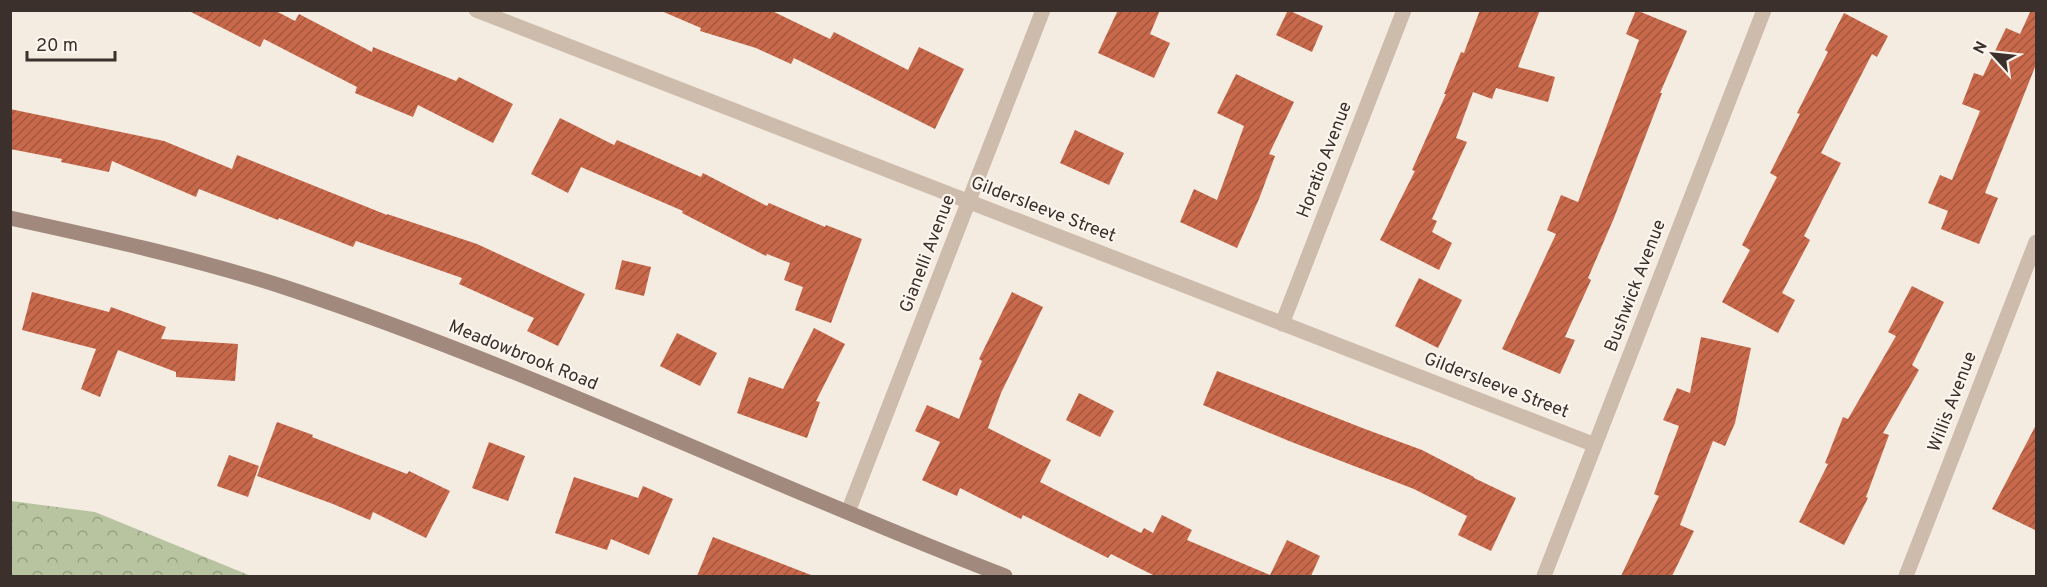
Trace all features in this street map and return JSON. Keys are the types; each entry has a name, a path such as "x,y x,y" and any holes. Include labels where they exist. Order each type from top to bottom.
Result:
{"street":[{"name":"Gildersleeve Street","path":"476,10 1595,445"},
{"name":"Gianelli Avenue","path":"848,512 1043,10"},
{"name":"Horatio Avenue","path":"1282,324 1404,10"},
{"name":"Bushwick Avenue","path":"1544,576 1764,10"},
{"name":"Meadowbrook Road","path":"10,218 168,253 284,287 478,356 1005,576"},
{"name":"Willis Avenue","path":"1906,576 2037,242"}],"green space":[{"path":"11,501 95,512 251,576 11,576"}],"building":[{"path":"187,10 274,10 295,21 299,14 372,52 373,47 456,81 459,77 513,104 493,143 418,105 413,117 355,93 357,87 264,39 260,47"},
{"path":"659,10 770,10 830,39 834,32 908,70 919,47 964,69 935,129 794,58 791,64 756,48 700,31 701,28"},
{"path":"1118,10 1160,10 1150,34 1170,43 1154,78 1098,53"},
{"path":"1288,10 1323,26 1312,52 1276,35"},
{"path":"1480,10 1540,10 1518,67 1555,77 1548,102 1496,88 1492,99 1473,92 1456,138 1467,142 1432,219 1437,221 1432,232 1452,243 1439,270 1380,240 1415,171 1412,170 1446,94 1444,94 1461,52 1464,53"},
{"path":"1636,10 1687,31 1660,93 1662,93 1614,218 1588,278 1591,280 1565,337 1575,340 1560,374 1502,349 1556,234 1547,230 1561,195 1578,202 1639,40 1626,34"},
{"path":"2031,10 2037,10 2037,62 1985,193 1998,198 1979,244 1941,229 1948,211 1928,203 1940,175 1952,180 1980,111 1962,104 1974,73 1983,76 2006,28 2020,34"},
{"path":"1844,13 1888,36 1877,57 1872,54 1821,153 1841,163 1804,236 1810,240 1782,293 1795,300 1778,333 1722,302 1750,250 1742,245 1777,177 1770,173 1800,114 1797,113 1828,52 1825,50"},
{"path":"1236,74 1294,102 1269,154 1275,156 1237,248 1180,222 1194,189 1217,200 1244,126 1217,113"},
{"path":"10,109 164,141 232,169 237,155 387,215 477,244 585,294 558,346 527,331 534,318 459,284 462,278 356,241 353,247 199,189 196,197 112,161 109,172 61,162 62,159 10,149"},
{"path":"560,118 614,145 617,140 701,177 703,173 767,206 769,203 825,227 826,225 862,239 831,323 795,310 803,287 784,280 790,263 767,254 766,256 682,213 683,211 581,167 568,193 531,174"},
{"path":"1075,130 1124,153 1109,185 1060,163"},
{"path":"622,260 651,267 644,296 615,289"},
{"path":"1419,278 1462,300 1438,348 1395,326"},
{"path":"1912,286 1944,302 1912,365 1919,370 1883,433 1889,435 1866,497 1868,498 1844,545 1799,522 1828,464 1825,463 1843,417 1848,419 1896,336 1888,332"},
{"path":"32,292 109,312 111,307 166,327 161,339 238,344 235,381 176,377 176,372 118,350 100,397 81,389 96,349 22,330"},
{"path":"1012,292 1043,307 1001,393 988,428 1051,460 1040,482 1141,533 1144,528 1153,533 1162,515 1192,530 1187,540 1270,575 1287,540 1320,556 1311,576 1155,576 1111,554 1108,558 1023,515 1021,519 960,488 957,496 922,480 940,442 915,431 927,405 959,419 982,361 979,359"},
{"path":"814,328 845,344 816,401 820,402 807,438 737,413 749,377 783,389"},
{"path":"677,333 717,353 700,386 660,366"},
{"path":"1701,337 1751,348 1735,423 1725,446 1713,441 1680,525 1694,531 1672,576 1621,576 1659,496 1654,494 1679,426 1663,420 1677,388 1690,393"},
{"path":"1217,371 1422,450 1516,498 1491,551 1458,535 1467,516 1414,489 1203,405"},
{"path":"1079,393 1114,411 1100,437 1066,420"},
{"path":"277,422 407,474 409,471 450,491 426,538 373,512 370,520 257,476"},
{"path":"2037,423 2037,531 1992,509"},
{"path":"489,442 525,456 508,501 472,488"},
{"path":"229,455 259,466 248,497 217,486"},
{"path":"574,477 638,498 643,486 673,499 649,555 611,539 607,550 555,533"},
{"path":"713,537 811,575 811,576 697,576"}]}
